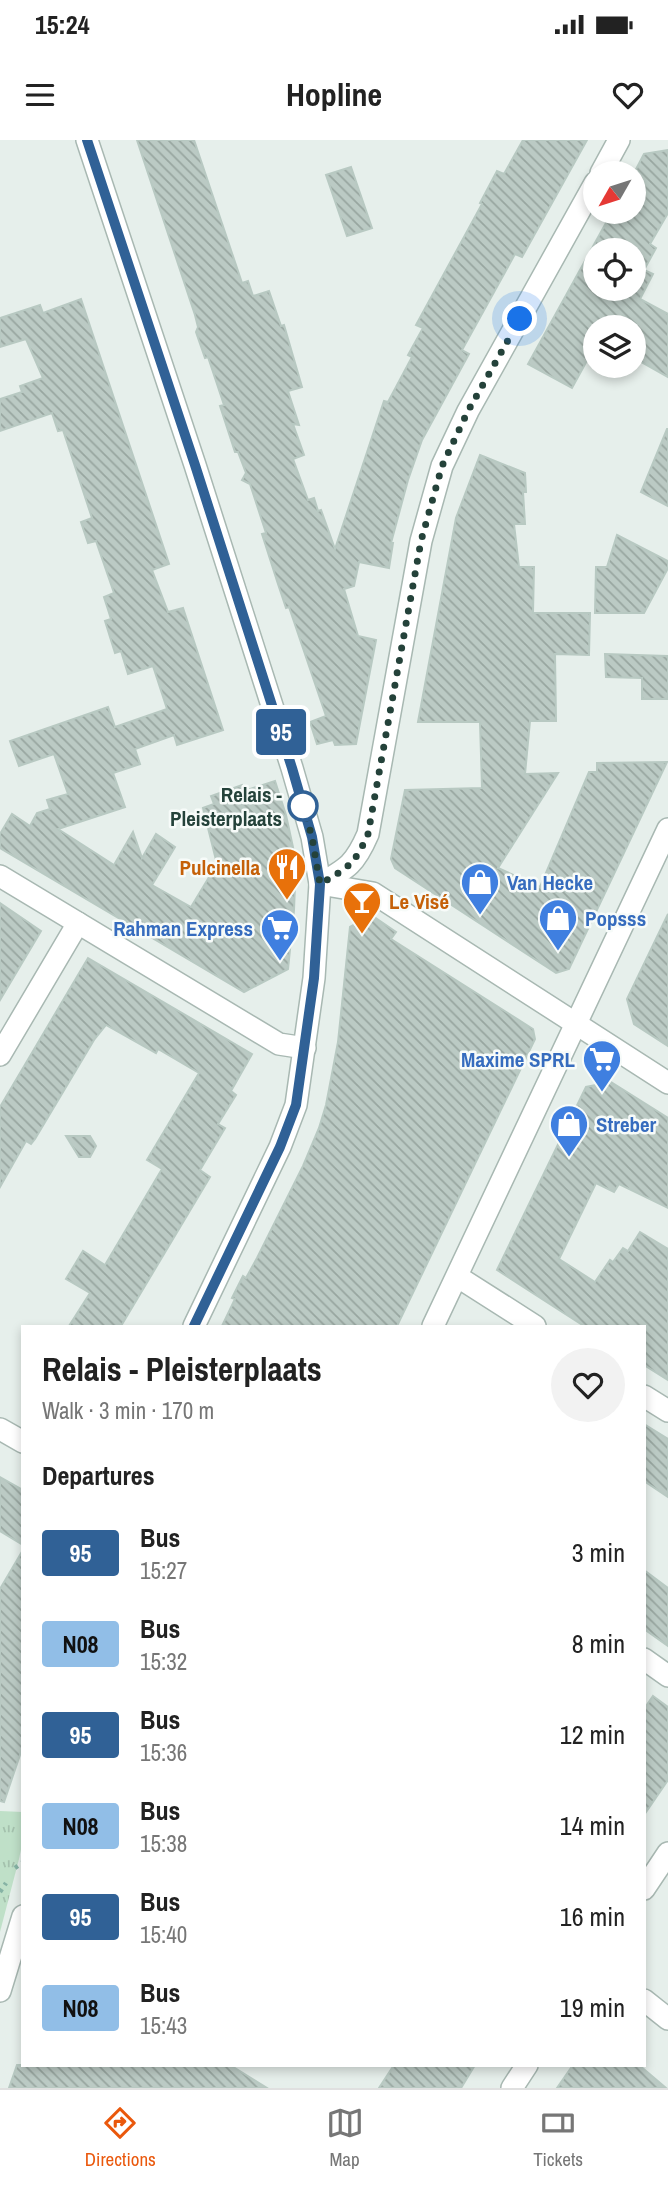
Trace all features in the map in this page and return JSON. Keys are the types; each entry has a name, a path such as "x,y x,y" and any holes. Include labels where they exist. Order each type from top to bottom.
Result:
{"street":[{"path":"87,140 292,768 312,837 320,884 315,965 296,1105 280,1147 194,1325"},
{"path":"608,161 619,140"},
{"path":"320,884 344,871 358,858 368,834 421,541 442,466 468,411 583,205"},
{"path":"434,1325 668,829"},
{"path":"0,876 279,1044 305,1048"},
{"path":"320,884 373,892 668,1083"},
{"path":"0,1055 78,923"},
{"path":"458,1277 533,1325"},
{"path":"646,1397 668,1411"},
{"path":"0,1429 21,1441"},
{"path":"646,1660 668,1676"},
{"path":"646,1886 668,1853"},
{"path":"0,1991 21,1923"},
{"path":"646,2002 668,2019"},
{"path":"512,2088 526,2067"}],"path":[{"path":"15,1868 21,1864"},
{"path":"0,1892 6,1883"}],"green space":[{"path":"0,1811 21,1812 21,1850 0,1932"}],"building":[{"path":"137,140 194,140 242,283 248,281 253,296 269,291 281,326 284,325 302,387 288,391 299,425 293,424 304,455 293,459 308,500 314,498 318,511 321,510 335,549 384,401 388,402 412,357 408,355 423,328 416,325 497,171 504,174 523,140 587,140 522,257 515,254 462,350 469,354 422,440 408,480 391,543 389,568 359,562 354,586 344,589 358,636 376,640 356,744 335,745 333,740 317,744 310,722 326,716 289,607 286,608 277,581 262,534 266,533 250,484 242,480 246,473 238,452 235,452 220,406 224,405 208,357 205,358 196,332 198,327 195,315"},
{"path":"668,150 668,213 650,244 656,248 646,266 646,238 598,238 605,224 646,224 646,161 640,161 644,154"},
{"path":"351,167 372,228 347,236 326,175"},
{"path":"583,264 583,301 644,301 668,314 668,377 646,365 646,315 583,315 583,368 572,388 528,364"},
{"path":"646,271 653,274 646,287"},
{"path":"81,299 169,564 152,570 168,612 183,608 223,730 177,745 174,735 135,749 140,764 113,773 125,807 58,829 114,865 133,832 142,858 156,834 175,847 152,885 191,907 217,864 203,808 214,804 211,796 242,785 244,791 275,781 296,861 288,969 244,992 0,848 0,834 12,814 30,826 37,813 50,809 47,800 68,794 54,754 19,766 10,741 108,707 115,727 167,709 153,666 128,674 121,651 115,653 105,621 111,619 104,597 114,593 96,541 88,543 81,522 92,518 63,430 58,431 52,413 0,431 0,399 22,392 20,386 43,378 26,339 0,347 0,318 40,305 43,313"},
{"path":"668,429 668,506 641,492"},
{"path":"480,455 525,473 525,524 514,524 519,567 534,567 533,613 590,613 589,655 555,654 556,721 530,721 525,774 558,773 498,868 540,887 589,772 597,772 597,763 667,762 569,969 556,973 395,868 391,859 405,790 482,788 480,722 418,722 456,518"},
{"path":"617,535 668,561 668,568 644,613 595,613 596,567 607,567"},
{"path":"605,654 668,656 668,699 642,699 642,678 606,677"},
{"path":"0,903 41,931 0,1000"},
{"path":"367,912 396,932 391,939 533,1029 535,1039 397,1325 222,1325 235,1299 232,1298 243,1276 246,1278 257,1258 319,1128 338,1042 350,927 361,921"},
{"path":"668,914 668,1046 634,1024 627,999"},
{"path":"88,958 252,1054 231,1091 236,1095 218,1124 225,1128 200,1170 210,1177 122,1325 70,1325 90,1293 66,1279 83,1251 105,1265 162,1169 147,1160 199,1073 158,1049 156,1053 106,1025 94,1040 35,1139 31,1144 26,1141 0,1187 0,1107"},
{"path":"611,1082 668,1118 668,1208 619,1184 614,1192 596,1183 559,1259 595,1282 610,1260 613,1262 623,1248 628,1251 640,1232 668,1249 668,1380 646,1366 646,1325 582,1325 497,1270 586,1087"},
{"path":"66,1136 90,1136 96,1146 90,1157 79,1157"},
{"path":"646,1425 668,1439 668,1497 646,1482"},
{"path":"0,1477 21,1489 21,1544 0,1531"},
{"path":"21,1553 21,1752 4,1802 0,1801 0,1589"},
{"path":"646,1572 668,1588 668,1646 646,1630"},
{"path":"653,1696 668,1707 668,1780 646,1812 646,1706"},
{"path":"17,2065 21,2065 233,2067 267,2088 9,2088"},
{"path":"393,2067 474,2067 461,2088 379,2088"},
{"path":"572,2067 641,2067 666,2088 557,2088"}],"bus line":[{"name":"95","path":"87,140 292,768 312,837 320,884 314,978 296,1105 280,1147 194,1325"}],"place":[{"name":"Relais - Pleisterplaats","path":"303,806"},
{"name":"Pulcinella","path":"287,901"},
{"name":"Van Hecke","path":"480,916"},
{"name":"Le Visé","path":"362,935"},
{"name":"Popsss","path":"558,952"},
{"name":"Rahman Express","path":"280,962"},
{"name":"Maxime SPRL","path":"602,1093"},
{"name":"Streber","path":"569,1158"}],"route":[{"path":"303,806 312,837 320,884 344,871 358,858 368,834 421,541 442,466 468,411 520,319"}]}
